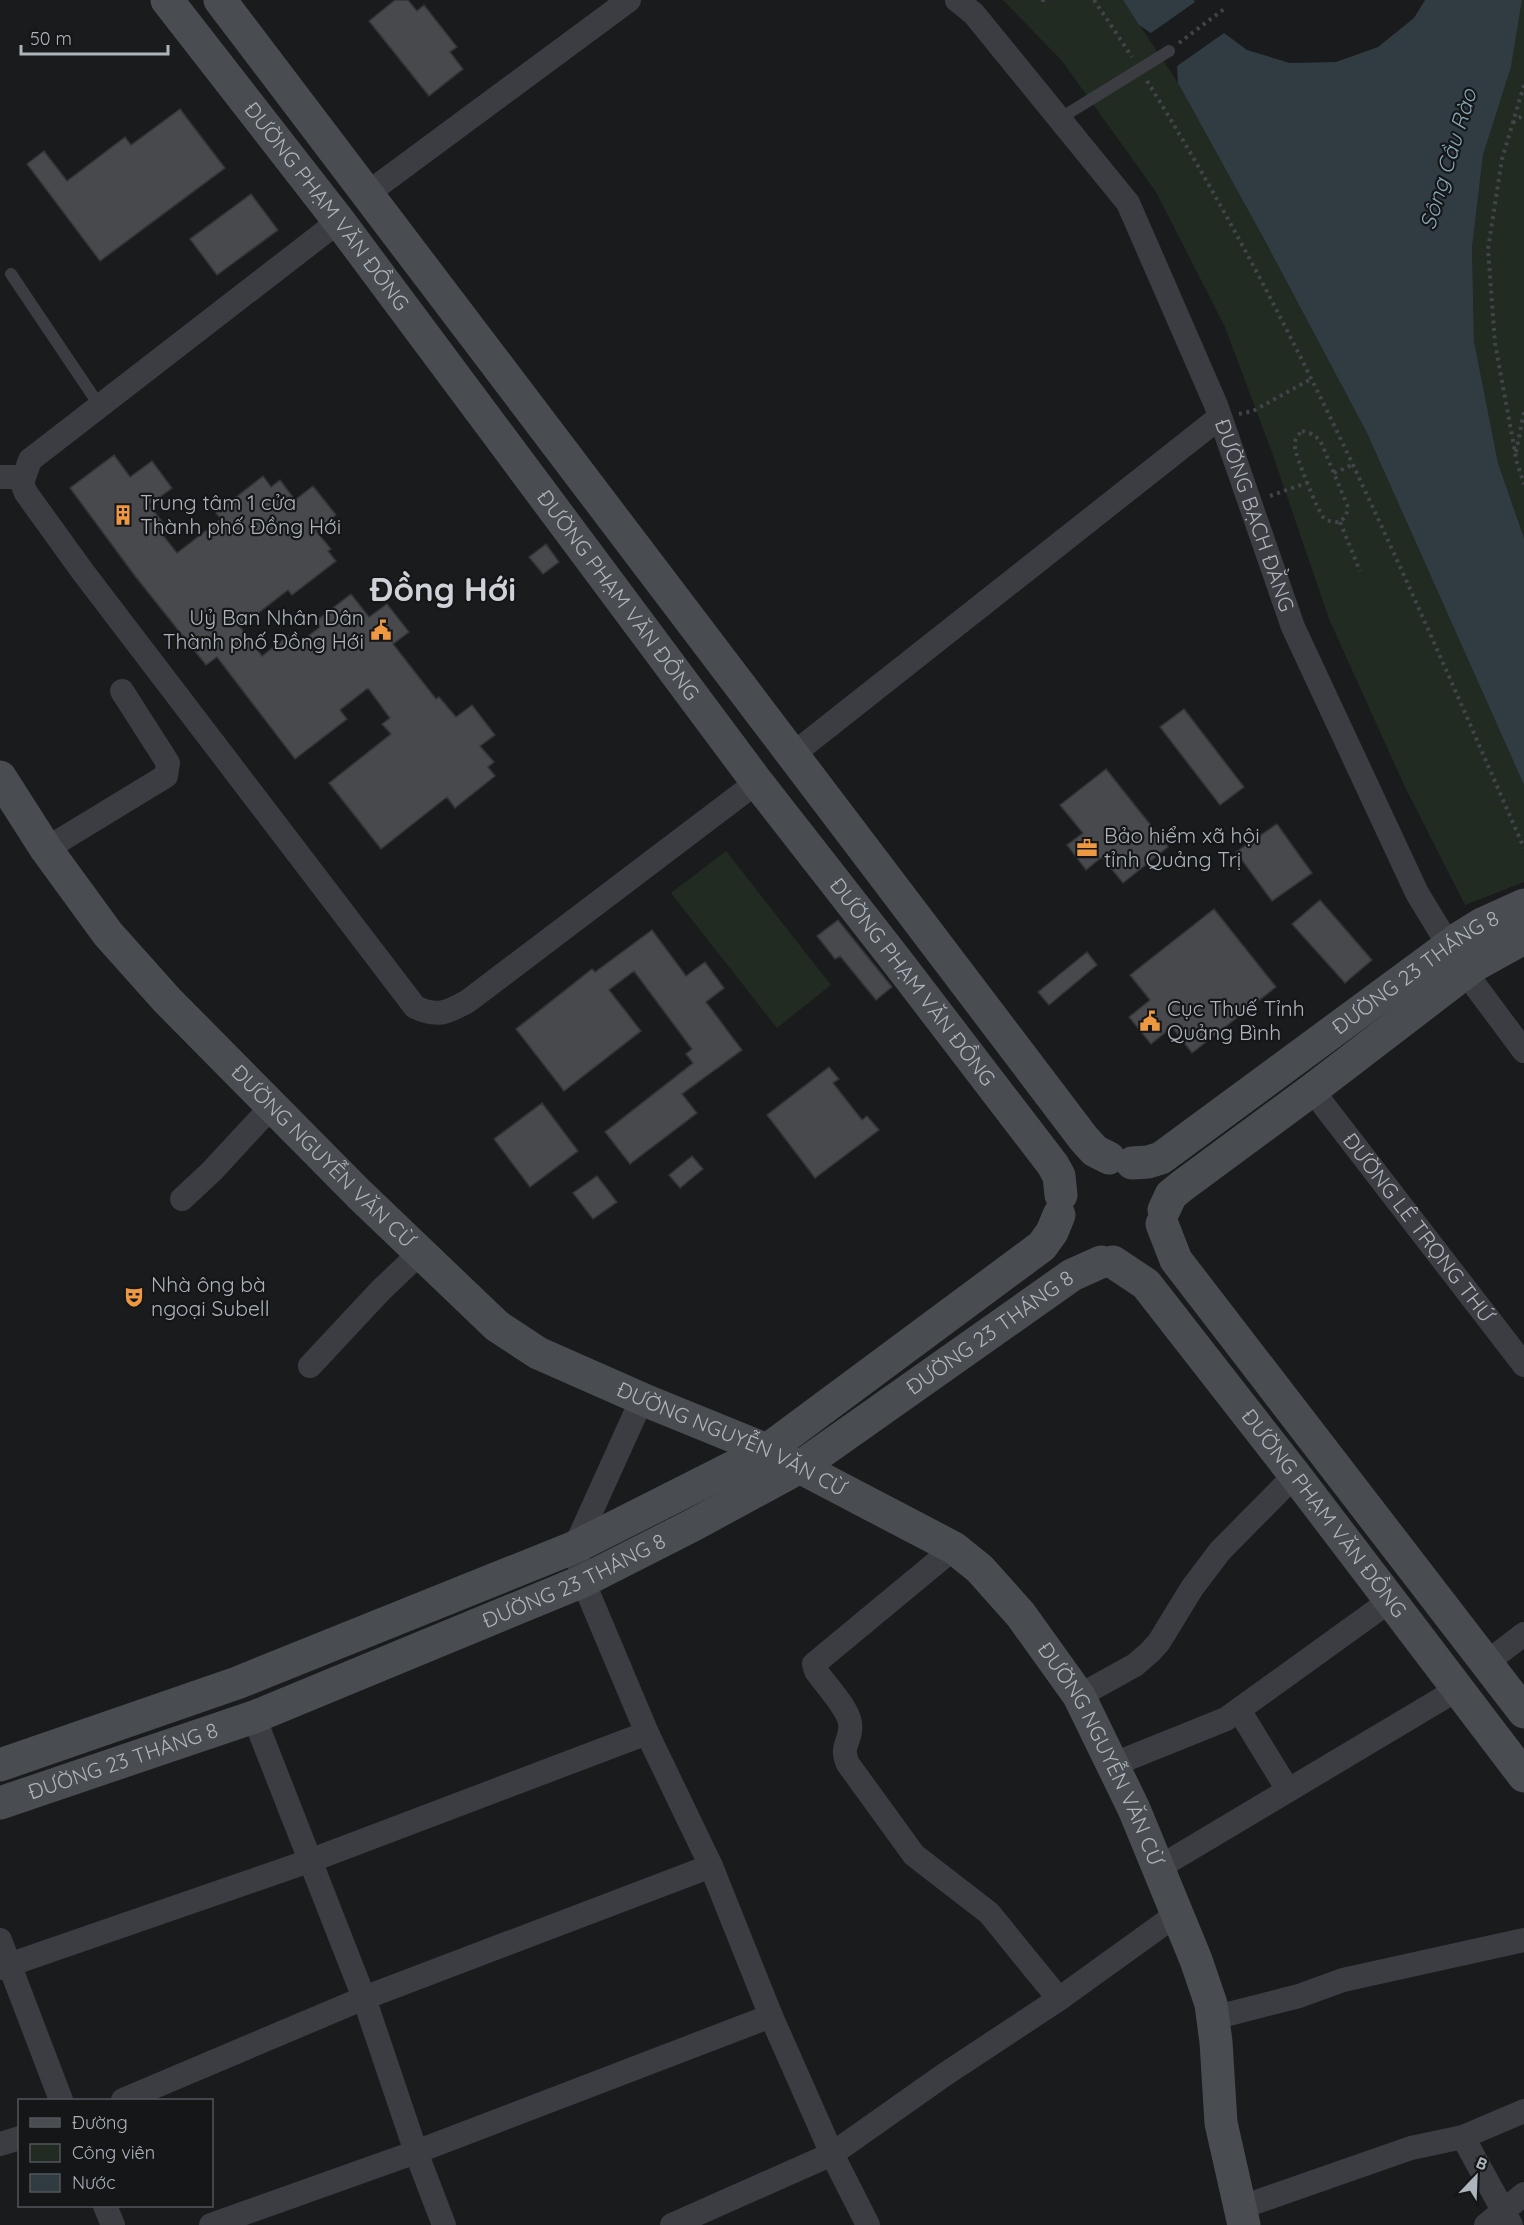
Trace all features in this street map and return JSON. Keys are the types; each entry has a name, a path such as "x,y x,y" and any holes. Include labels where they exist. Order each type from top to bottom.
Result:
{"street":[{"name":"ĐƯỜNG PHẠM VĂN ĐỒNG","path":"166,0 339,221 757,782 1053,1165 1059,1176 1060,1205"},
{"name":"ĐƯỜNG PHẠM VĂN ĐỒNG","path":"220,0 1084,1139 1095,1151 1121,1160"},
{"path":"629,0 368,193 339,221 99,405 12,477 22,483 26,493 83,572 415,1007 427,1013 438,1014 468,1000 792,755 1220,417"},
{"name":"ĐƯỜNG BẠCH ĐẰNG","path":"957,0 974,14 1128,203 1220,417 1293,627 1417,893 1457,959 1524,1051"},
{"path":"46,849 166,776 168,763 122,691"},
{"name":"ĐƯỜNG NGUYỄN VĂN CỪ","path":"0,777 46,849 108,934 167,1000 420,1253 497,1326 538,1353 767,1450 954,1548 980,1569 1021,1615 1079,1696 1158,1868 1196,1960 1211,2004 1221,2123 1241,2217"},
{"name":"ĐƯỜNG 23 THÁNG 8","path":"1163,1217 1171,1195 1312,1090 1457,959 1482,924 1524,905"},
{"name":"ĐƯỜNG 23 THÁNG 8","path":"1121,1160 1148,1162 1161,1158 1457,959 1499,951 1524,938"},
{"name":"ĐƯỜNG LÊ TRỌNG THỨ","path":"1312,1090 1524,1365"},
{"path":"182,1199 212,1171 272,1106"},
{"path":"1121,1160 1143,1168 1155,1180 1162,1196 1161,1231 1152,1245 1138,1257 1121,1263 1089,1258 1076,1250 1066,1237 1060,1205 1069,1179 1080,1168 1094,1161 1121,1160"},
{"name":"ĐƯỜNG 23 THÁNG 8","path":"0,1765 237,1683 575,1547 767,1450 1042,1246 1052,1232 1060,1205"},
{"name":"ĐƯỜNG PHẠM VĂN ĐỒNG","path":"1163,1217 1176,1260 1524,1712"},
{"path":"310,1366 381,1290 420,1253"},
{"name":"ĐƯỜNG PHẠM VĂN ĐỒNG","path":"1107,1262 1146,1284 1524,1776"},
{"name":"ĐƯỜNG 23 THÁNG 8","path":"0,1803 254,1717 584,1581 696,1524 800,1467 1072,1275 1107,1262"},
{"path":"642,1399 575,1547 584,1581 647,1733 711,1866 771,2016 832,2154 868,2225"},
{"path":"1079,1696 1135,1665 1150,1652 1159,1642 1192,1588 1221,1551 1295,1475"},
{"path":"954,1548 814,1664 816,1671 847,1713 850,1722 843,1754 848,1764 914,1855 989,1913 1059,1999"},
{"path":"1112,1765 1226,1719 1391,1600"},
{"path":"1486,1663 1524,1634"},
{"path":"1158,1868 1458,1689"},
{"path":"1239,1710 1288,1790"},
{"path":"254,1717 312,1860 364,1998 416,2152 444,2225"},
{"path":"4,1967 312,1860 647,1733"},
{"path":"125,2099 364,1998 711,1866"},
{"path":"672,2225 708,2218 832,2154 944,2075 1059,1999 1177,1914"},
{"path":"0,1940 4,1967 61,2099"},
{"path":"1213,2018 1299,1996 1343,1980 1524,1940"},
{"path":"211,2225 416,2152 771,2016"},
{"path":"1241,2217 1411,2148 1463,2137 1524,2111"},
{"path":"1463,2137 1500,2220 1524,2194"},
{"path":"0,2144 18,2139"},
{"path":"106,2207 113,2225"}],"lane":[{"path":"1059,119 1169,51"},
{"path":"11,274 99,405"}],"path":[{"path":"1094,0 1203,171 1261,279 1353,465 1411,590 1524,848"},
{"path":"1169,51 1224,9"},
{"path":"1524,85 1502,159 1488,249 1495,343 1516,455 1524,484"},
{"path":"1513,123 1524,114"},
{"path":"1220,417 1253,411 1311,379"},
{"path":"1516,455 1524,411"},
{"path":"1302,431 1320,440 1334,473 1348,507 1346,516 1340,522 1331,522 1323,517 1308,482 1294,448 1295,438 1302,431"},
{"path":"1334,473 1353,465"},
{"path":"1250,503 1308,482"},
{"path":"1340,522 1360,571"}],"green space":[{"path":"1003,0 1123,0 1178,83 1367,433 1524,785 1524,882 1465,905 1405,787 1329,619 1274,458 1225,327 1156,192 1062,61"},
{"path":"1522,0 1524,0 1524,538 1498,463 1474,341 1472,248 1483,155 1511,67"},
{"path":"726,851 831,985 777,1028 671,893"}],"water":[{"path":"1123,0 1194,0 1195,2 1151,33 1139,25"},
{"name":"Sông Cầu Rào","path":"1425,0 1522,0 1511,67 1483,155 1472,248 1474,341 1498,463 1524,538 1524,785 1367,433 1178,83 1177,66 1224,33 1247,50 1290,63 1336,62 1378,47 1414,18"}],"building":[{"path":"395,0 408,0 417,11 424,5 457,47 450,52 463,69 429,96 369,21"},
{"path":"180,109 225,168 100,261 27,164 44,151 67,181 125,137 131,145"},
{"path":"251,194 278,230 217,275 190,239"},
{"path":"114,455 130,477 152,461 172,488 149,505 164,524 158,529 177,553 221,519 216,513 263,476 271,487 280,480 295,500 313,486 336,515 316,531 331,549 328,551 336,561 292,595 288,590 240,627 262,656 288,636 295,646 320,627 316,621 351,594 369,617 387,604 409,632 393,644 436,699 439,697 456,717 472,705 495,735 480,746 494,762 488,767 495,776 455,808 447,797 381,849 329,783 391,734 382,724 390,718 368,688 340,710 347,719 295,759 217,657 206,665 135,576 70,488"},
{"path":"546,544 559,562 543,574 529,557"},
{"path":"1184,709 1244,787 1220,805 1160,727"},
{"path":"1106,769 1168,847 1123,883 1102,857 1086,870 1067,845 1083,833 1060,805"},
{"path":"1277,824 1312,873 1272,901 1236,852"},
{"path":"1320,900 1372,960 1345,983 1292,924"},
{"path":"1214,909 1276,987 1192,1053 1172,1027 1151,1044 1129,1017 1150,1000 1130,975"},
{"path":"838,920 892,987 876,1000 840,956 835,959 817,936"},
{"path":"652,930 686,976 705,962 724,988 706,1002 742,1050 682,1094 697,1113 630,1164 605,1132 693,1063 686,1054 692,1049 634,971 609,990 641,1031 564,1091 516,1029 592,969 595,972"},
{"path":"1087,952 1097,965 1049,1005 1038,992"},
{"path":"829,1067 839,1079 833,1083 862,1120 867,1116 879,1130 815,1178 767,1115"},
{"path":"542,1103 578,1151 530,1187 494,1139"},
{"path":"692,1156 703,1169 680,1188 669,1175"},
{"path":"597,1176 617,1202 593,1219 573,1193"}],"place":[{"name":"Trung tâm 1 cửa Thành phố Đồng Hới","path":"123,515"},
{"name":"Uỷ Ban Nhân Dân Thành phố Đồng Hới","path":"381,630"},
{"name":"Bảo hiểm xã hội tỉnh Quảng Trị","path":"1087,848"},
{"name":"Cục Thuế Tỉnh Quảng Bình","path":"1150,1021"},
{"name":"Nhà ông bà ngoại Subell","path":"134,1297"}],"district":[{"name":"Đồng Hới","path":"443,589"}]}
